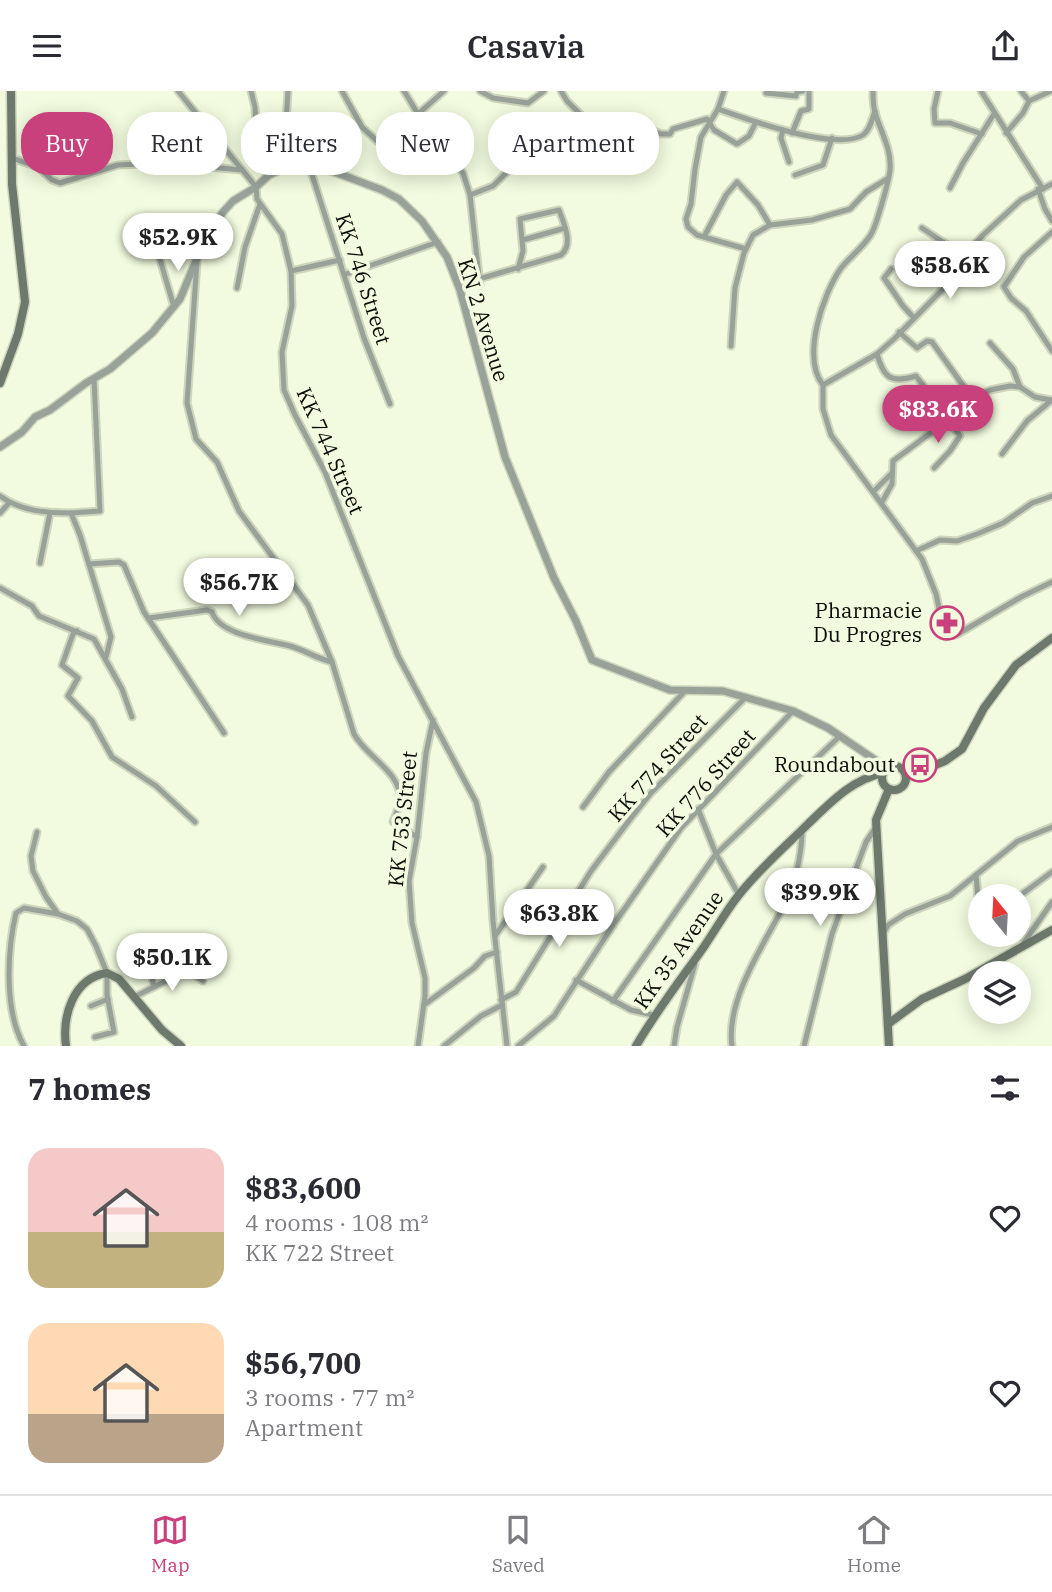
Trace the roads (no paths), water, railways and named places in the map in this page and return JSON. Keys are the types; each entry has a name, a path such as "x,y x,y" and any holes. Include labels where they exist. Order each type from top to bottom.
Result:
{"main road":[{"path":"0,383 18,334 25,302 14,208 11,91"},
{"path":"889,789 901,788 906,777 945,761 962,749 984,708 1016,665 1052,638"},
{"path":"889,789 883,782 885,770 899,767 906,777"},
{"name":"KK 35 Avenue","path":"636,1046 653,1016 739,895 772,858 856,783 885,770"},
{"path":"889,789 877,815 876,827 889,1046"},
{"path":"888,1024 922,999 965,979 1052,930"},
{"path":"66,1046 65,1024 71,1002 90,978 107,973 119,979 162,1030 181,1046"}],"street":[{"path":"178,91 241,167"},
{"path":"186,91 187,99"},
{"path":"250,91 256,112"},
{"path":"287,112 289,91"},
{"path":"342,91 362,127 376,140"},
{"path":"404,91 417,112"},
{"path":"420,112 444,91"},
{"path":"480,91 493,98 528,103 544,91"},
{"path":"561,91 567,101 605,136 646,128 670,134 673,129 707,119 714,130 737,144 749,136 756,122"},
{"path":"724,91 718,109 701,137 691,204 686,219 688,227 697,235 746,249"},
{"path":"792,133 801,111 809,109 807,91"},
{"path":"766,93 796,96 797,92 817,91"},
{"path":"873,91 875,111 889,155 890,173 875,227 870,237 842,267 832,284 814,340 814,363 823,385 823,409 831,435 882,502 928,572 936,594 945,637 958,634 1052,582"},
{"path":"938,91 934,109 935,123 950,123 982,134"},
{"path":"981,91 1041,189 1045,209 1052,221"},
{"path":"1021,91 1029,101"},
{"path":"1006,133 1014,126 1029,101 1051,91"},
{"path":"718,109 792,133 832,138 855,138 865,134 875,111"},
{"path":"950,188 994,114"},
{"path":"783,130 781,138 789,162"},
{"path":"795,175 822,165 832,138"},
{"path":"12,157 38,167 52,180 60,183 118,165 165,163 241,170"},
{"path":"247,175 256,187"},
{"path":"0,447 22,432 36,417 110,369 147,338 174,307 185,287 197,254 223,212 233,201 256,187 269,175"},
{"name":"KK 746 Street","path":"312,175 346,274 364,338 390,404"},
{"name":"KN 2 Avenue","path":"342,175 399,199 422,221 447,257 460,291 505,457 592,660 658,686 685,691 709,689 793,711 840,736 885,770"},
{"path":"464,175 470,195 480,282 565,253 568,247 565,228 558,209 519,221 523,240 522,259 518,269"},
{"path":"470,195 493,186 504,175"},
{"path":"732,346 732,303 746,249 753,235 770,225 812,220 850,209 866,192 887,179"},
{"path":"705,235 726,195 737,182 758,205 770,225"},
{"path":"823,385 877,354 945,287 964,256 1010,209 1052,184"},
{"name":"KK 744 Street","path":"256,187 257,199 282,234 291,271 292,306 282,352 284,390 326,472 398,656 476,802 489,856 507,1046"},
{"path":"237,288 245,247 260,204"},
{"path":"523,240 565,228"},
{"path":"922,228 964,256"},
{"path":"1052,232 1024,257 1004,287 1011,299 1034,321 1052,351"},
{"path":"346,274 438,243"},
{"path":"156,246 174,307"},
{"path":"197,254 187,403 196,439 217,463 239,511 309,605 332,661 354,734 360,744 386,769 399,793 400,803 393,823 417,837"},
{"path":"291,271 340,260"},
{"path":"891,269 884,278 914,318"},
{"path":"900,332 916,348 927,341 932,342 972,398"},
{"path":"990,343 1013,369 1020,387 1035,397 1051,400"},
{"path":"877,354 884,373 892,380 916,376 923,385"},
{"path":"0,496 9,503 51,513 100,511 94,379"},
{"path":"882,502 892,484 893,461 948,420 972,398 996,389 1020,387"},
{"path":"1002,454 1027,421 1051,400"},
{"path":"934,468 960,436 948,420"},
{"path":"874,491 892,473"},
{"path":"916,551 940,540 957,541 977,534 1003,523 1032,503 1052,496"},
{"path":"0,513 9,503"},
{"path":"40,563 51,513"},
{"path":"71,513 111,637 106,657"},
{"path":"89,564 118,562 124,565 144,611 224,733"},
{"path":"0,588 32,607 39,616 94,639 122,689 132,717"},
{"path":"149,618 208,610 220,624 246,636 293,646 313,657 332,661"},
{"path":"77,631 73,634 62,665 78,678 68,696 92,721 113,757 156,786 195,822"},
{"path":"583,807 609,772 685,691"},
{"name":"KK 774 Street","path":"444,1046 516,992 591,870 644,801 746,697"},
{"name":"KK 776 Street","path":"518,1046 554,1016 681,828 793,711"},
{"name":"KK 753 Street","path":"418,1046 425,978 412,923 409,881 433,720"},
{"path":"613,1001 716,855 840,736"},
{"path":"698,809 716,855 739,895"},
{"path":"804,1046 832,934 866,842 876,827"},
{"path":"882,935 889,924 905,914 950,897 1018,841 1052,827"},
{"path":"732,1046 732,1023 739,997 796,878 802,852 802,830"},
{"path":"37,832 31,865 46,897 58,914"},
{"path":"495,936 543,867"},
{"path":"1031,887 1052,872"},
{"path":"976,875 977,884"},
{"path":"1019,949 1052,902"},
{"path":"24,1046 14,1021 9,993 14,919 21,908 58,914 77,921 87,929 107,973 114,1032"},
{"path":"146,948 154,987"},
{"path":"423,1006 474,968 485,956 497,952"},
{"path":"674,1046 696,957"},
{"path":"134,997 172,978 177,962 203,981"},
{"path":"576,980 631,1010 653,1016"},
{"path":"91,1006 108,999"},
{"path":"95,1037 124,1029"}],"place":[{"name":"Pharmacie Du Progres","path":"947,623"},
{"name":"Roundabout","path":"920,765"}]}
